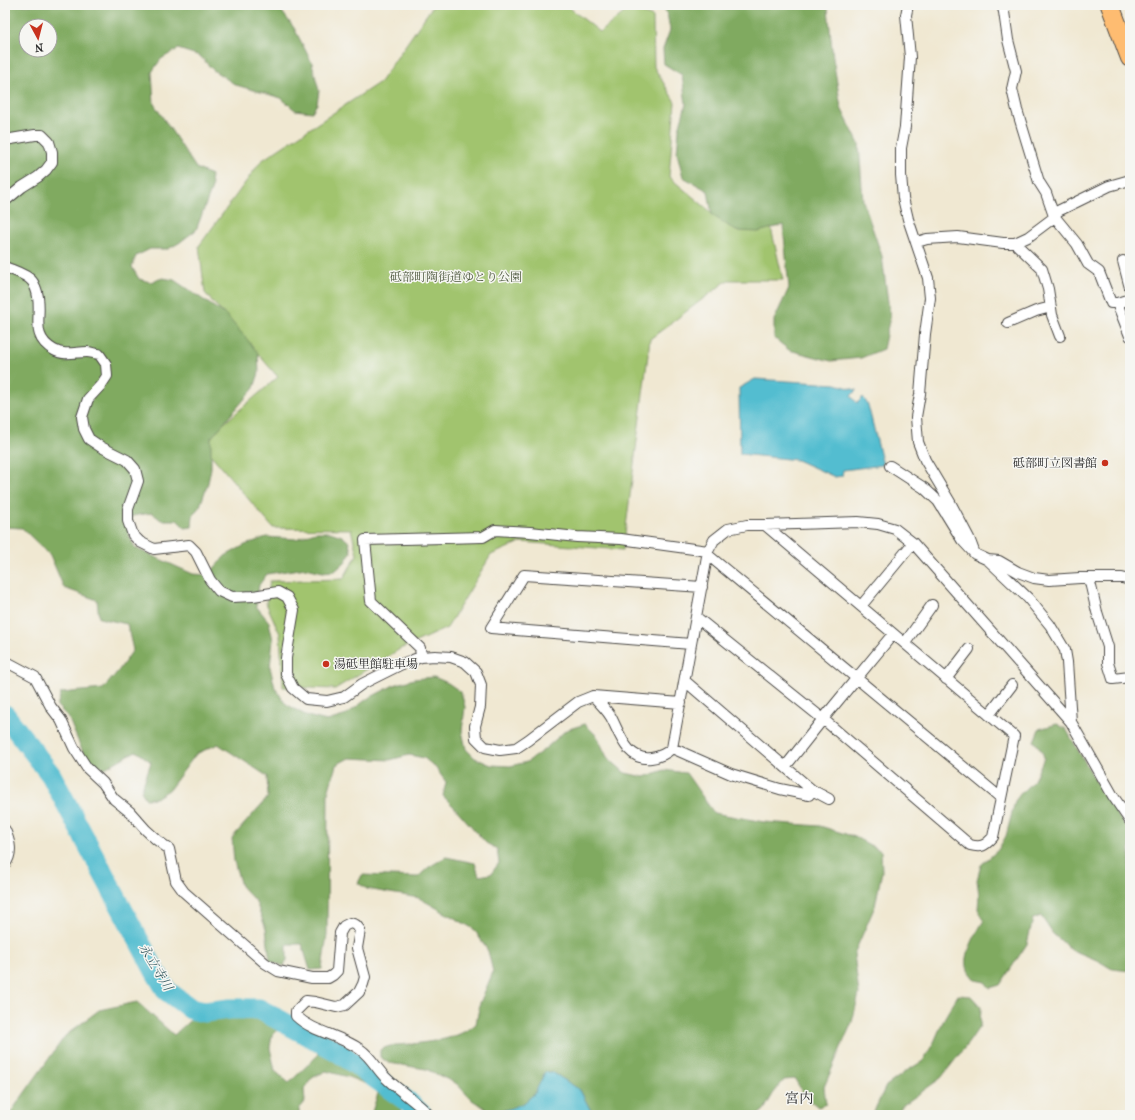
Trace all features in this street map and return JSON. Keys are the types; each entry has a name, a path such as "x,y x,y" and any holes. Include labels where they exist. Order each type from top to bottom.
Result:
{"highway":[{"path":"1110,5 1130,58"}],"street":[{"path":"908,5 906,15 910,57 905,127 901,148 901,175 906,212 928,278 930,298 925,334 920,394 916,417 918,442 925,460 969,538 975,554"},
{"path":"1002,5 1008,40 1016,71 1012,89 1039,182 1046,193 1054,216 1077,244 1088,264 1099,272 1111,303 1118,303 1130,299"},
{"path":"5,140 35,134 42,135 49,142 52,152 52,162 46,170 5,201"},
{"path":"917,242 927,239 958,237 1003,244 1015,243 1028,237 1052,219 1058,211 1109,186 1130,180"},
{"path":"1015,243 1042,269 1048,288 1052,315 1060,336"},
{"path":"1123,261 1130,288"},
{"path":"5,267 23,275 33,282 39,301 38,332 44,342 54,350 64,353 88,352 99,354 106,364 107,376 88,399 82,417 84,430 89,439 127,460 135,469 138,481 128,509 128,521 133,535 140,542 154,549 189,545 196,552 210,580 219,591 232,597 253,596 278,592 287,597 294,610 286,658 286,674 293,688 306,699 327,701 344,696 362,684 402,664 421,657 451,657 465,662 476,672 481,685 480,707 475,726 476,738 485,747 500,750 516,748 578,702 593,696 681,703"},
{"path":"1118,303 1130,336"},
{"path":"1008,323 1036,311 1051,307"},
{"path":"890,466 924,488 938,501 962,540 975,554 988,560 1028,598 1050,625 1065,650 1068,662 1071,722"},
{"path":"593,696 603,706 626,747 635,756 646,759 667,753 672,748 708,553 714,540 728,529 747,525 858,522 878,524 895,529 913,543 1071,722 1113,796 1130,820"},
{"path":"696,617 823,719 970,845 978,847 987,844 993,837 1014,736 765,525"},
{"path":"421,657 420,648 370,602 365,540 483,537 495,530 530,532 577,538 621,539 708,553 1001,798"},
{"path":"861,606 913,543"},
{"path":"988,560 999,561 1018,572 1034,578 1048,580 1089,578 1130,580"},
{"path":"691,644 491,628 524,575 702,587"},
{"path":"1089,578 1097,612 1108,647 1108,663 1112,679 1130,677"},
{"path":"905,643 932,605"},
{"path":"785,767 893,634"},
{"path":"946,679 969,649"},
{"path":"5,661 35,677 51,707 61,720 74,748 87,768 103,783 114,798 130,812 146,830 169,849 176,882 184,892 266,963 278,971 312,978 328,978 334,975 337,971 340,933 344,926 350,923 356,925 360,930 357,948 365,977 359,992 345,1005 336,1007 306,1001 296,1011 296,1016 301,1021 362,1050 385,1078 424,1109 429,1115"},
{"path":"685,681 812,790 829,799"},
{"path":"989,715 1012,685"},
{"path":"672,748 731,774 780,789 809,795 812,790"},
{"path":"5,830 10,848 9,859 5,864"}],"green space":[{"path":"5,5 277,5 294,28 312,63 319,91 317,104 312,112 295,110 281,98 236,85 213,70 200,56 178,49 161,59 152,72 154,104 196,168 211,175 212,188 196,230 179,243 168,249 150,249 136,256 132,267 139,279 150,282 163,278 174,280 226,315 258,353 259,373 254,388 211,438 211,468 208,483 200,506 193,515 192,527 185,528 177,520 161,520 152,513 132,516 129,535 135,548 193,574 208,575 225,556 245,545 266,537 296,539 315,532 330,532 342,536 349,542 351,552 345,562 335,571 323,572 306,568 267,574 259,585 256,606 269,622 273,640 270,667 275,688 286,704 307,716 327,721 344,716 367,699 394,685 414,679 434,677 448,683 461,692 465,707 462,731 466,749 475,758 491,765 510,766 527,762 545,749 566,730 585,724 597,736 607,757 625,773 644,777 664,770 686,773 714,813 764,822 820,826 855,837 881,851 882,871 875,906 854,954 859,994 852,1022 824,1087 826,1104 818,1107 803,1094 795,1079 784,1080 773,1094 764,1110 758,1115 593,1115 580,1090 552,1072 545,1072 535,1093 527,1102 510,1109 491,1112 472,1100 457,1084 426,1069 389,1063 380,1057 380,1050 388,1047 453,1037 476,1024 480,1003 493,972 488,951 474,929 419,898 367,889 358,883 362,875 418,877 429,867 446,857 475,863 479,876 491,874 499,863 497,849 486,843 443,796 446,782 435,767 424,758 409,755 390,760 349,758 336,765 328,793 327,935 322,969 310,970 302,944 287,944 287,960 284,966 270,961 266,929 256,902 241,886 234,861 232,838 268,797 267,776 218,744 196,754 169,790 156,798 146,799 141,791 151,762 136,751 105,768 87,762 68,717 57,706 61,693 103,689 133,650 127,624 99,618 97,600 64,588 50,555 22,528 5,527"},
{"name":"砥部町陶街道ゆとり公園","path":"435,5 566,5 600,32 630,8 653,17 654,67 675,102 669,177 722,221 771,228 783,280 728,280 650,339 623,550 521,542 491,555 447,628 400,649 335,689 283,687 280,634 266,603 270,581 343,579 357,555 351,529 273,528 201,443 278,377 205,293 199,246 261,161 380,82 432,7"},
{"path":"661,5 829,5 828,9 833,58 841,108 859,144 863,201 882,256 890,317 883,349 861,358 831,361 789,350 774,338 774,320 789,288 783,225 758,232 736,231 712,215 708,191 683,177 677,153 679,129 686,104 682,75 664,64 663,49 670,30 667,13"},
{"path":"1057,724 1066,729 1105,797 1130,833 1130,971 1112,969 1097,960 1072,950 1053,934 1041,916 1033,919 1027,944 1000,985 990,988 985,982 975,980 969,971 967,964 971,944 984,920 978,909 979,895 977,880 981,865 998,850 1006,836 1015,801 1034,780 1044,758 1042,751 1034,741 1039,729"},
{"path":"958,995 971,996 981,1007 980,1026 969,1042 941,1078 902,1106 897,1115 873,1115 886,1086 923,1061"},
{"path":"137,1002 174,1035 192,1019 207,1013 225,1011 272,1012 280,1020 278,1029 272,1035 270,1048 275,1071 289,1083 318,1055 315,1045 305,1042 299,1036 299,1030 305,1028 325,1037 399,1098 402,1105 400,1112 393,1114 387,1113 384,1115 371,1115 378,1093 374,1087 348,1077 326,1071 312,1078 304,1089 305,1102 299,1109 299,1115 11,1115 11,1112 65,1036 99,1010"}],"water":[{"path":"755,379 836,384 856,390 851,396 857,403 863,397 868,405 883,465 843,470 842,476 835,477 797,460 740,454 739,388"},
{"path":"545,1072 552,1072 580,1090 593,1115 489,1115 491,1112 506,1110 524,1103 535,1093"}],"waterway":[{"name":"永立寺川","path":"5,715 51,775 167,991 191,1009 204,1012 230,1009 259,1009 337,1051 407,1101 422,1115"}],"place":[{"name":"砥部町立図書館","path":"1105,463"},
{"name":"湯砥里館駐車場","path":"326,664"}],"district":[{"name":"宮内","path":"799,1098"}]}
